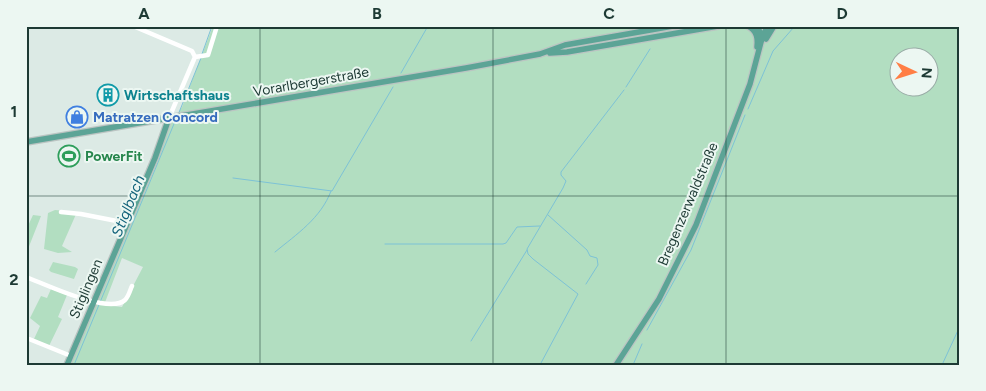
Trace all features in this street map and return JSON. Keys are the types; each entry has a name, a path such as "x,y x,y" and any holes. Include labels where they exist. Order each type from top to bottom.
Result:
{"main road":[{"name":"Vorarlbergerstraße","path":"540,54 565,45 674,26"},
{"name":"Vorarlbergerstraße","path":"26,142 540,54 567,52 718,26"},
{"path":"748,26 757,36 758,57"},
{"path":"756,26 768,27"},
{"name":"Bregenzerwaldstraße","path":"756,26 760,32 761,42"},
{"path":"758,57 762,52 770,30 774,26"},
{"name":"Bregenzerwaldstraße","path":"616,365 659,298 696,225 750,84 761,42 768,27"},
{"name":"Stiglingen","path":"67,365 96,301 171,118"}],"street":[{"path":"133,26 192,51 197,56"},
{"path":"197,56 208,55 217,26"},
{"path":"171,118 197,56"},
{"path":"61,212 127,223"},
{"path":"26,277 90,302 116,304 126,299 132,286"},
{"path":"29,338 71,356"}],"green space":[{"path":"213,26 960,26 960,365 69,365 130,225 171,124 182,107","holes":["122,258 143,267 122,307 104,305"]},
{"path":"55,210 77,212 62,246 72,252 58,253 44,249 48,213"},
{"path":"33,215 41,216 26,254 26,230"},
{"path":"53,262 78,269 74,279 51,272 49,270"},
{"path":"51,289 67,295 58,317 62,319 49,346 34,339 40,326 30,318 41,296 47,298"}],"waterway":[{"name":"Stiglbach","path":"202,54 212,26"},
{"path":"401,73 428,26"},
{"path":"748,109 773,51 794,27"},
{"path":"626,87 650,49"},
{"name":"Stiglbach","path":"178,115 201,58"},
{"path":"233,178 332,191 393,87"},
{"path":"541,363 578,294 533,259 528,254 527,249 563,188 566,181 561,172 624,90"},
{"path":"647,330 691,250 745,115"},
{"name":"Stiglbach","path":"74,365 176,119"},
{"path":"275,252 315,217 327,201 331,191"},
{"path":"548,215 587,250 590,256 597,258 598,265 586,284"},
{"path":"385,244 503,244 506,243 517,227 540,226"},
{"path":"471,341 527,250"},
{"path":"942,365 960,326"},
{"path":"633,365 642,344"}],"place":[{"name":"Wirtschaftshaus","path":"108,95"},
{"name":"Matratzen Concord","path":"77,117"},
{"name":"PowerFit","path":"69,156"}]}
